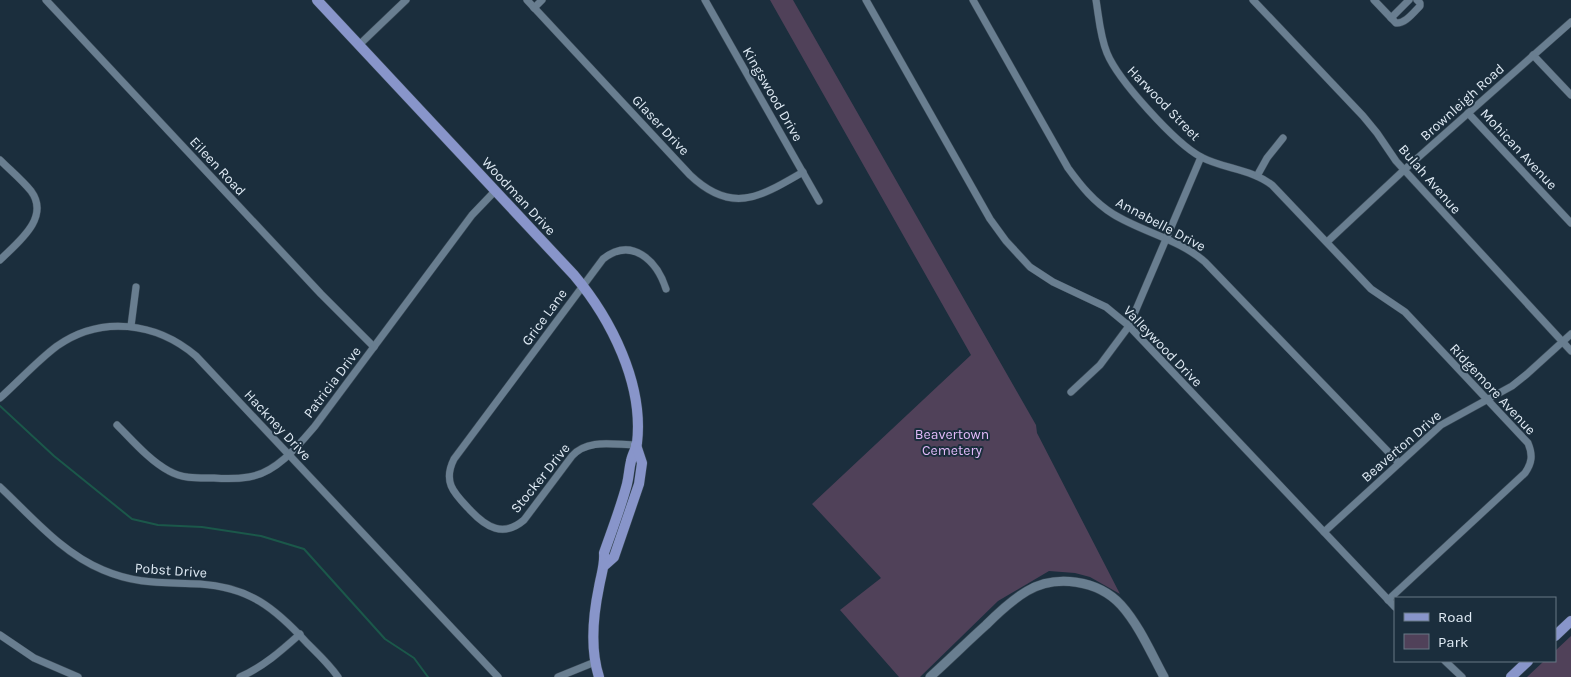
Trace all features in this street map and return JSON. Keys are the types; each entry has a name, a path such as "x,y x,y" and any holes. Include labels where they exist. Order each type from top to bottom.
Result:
{"main road":[{"name":"Woodman Drive","path":"317,0 583,285 606,318 621,349 636,406 636,445 642,463 639,484 614,556 605,565 596,607 595,662 599,677"},
{"path":"1556,635 1571,621"},
{"path":"1511,677 1527,662"}],"street":[{"name":"Eileen Road","path":"46,0 321,294 374,348"},
{"path":"359,45 406,0"},
{"name":"Glaser Drive","path":"527,0 690,175 708,190 721,196 732,198 754,197 770,191 803,172"},
{"path":"534,8 542,0"},
{"name":"Kingswood Drive","path":"705,0 819,200"},
{"name":"Annabelle Drive","path":"973,0 1063,160 1082,188 1100,205 1114,214 1196,254 1399,463"},
{"name":"Harwood Street","path":"1096,0 1103,42 1118,75 1178,141 1201,157 1214,163 1257,176 1272,185 1327,242"},
{"name":"Bulah Avenue","path":"1253,0 1363,116 1396,161 1571,351"},
{"path":"1374,0 1396,23 1403,22 1420,6 1417,0"},
{"path":"1391,18 1409,0"},
{"name":"Valleywood Drive","path":"867,1 990,219 1006,241 1021,258 1041,275 1070,291 1106,307 1129,326 1394,606"},
{"name":"Brownleigh Road","path":"1327,242 1404,170 1571,22"},
{"path":"1533,55 1571,95"},
{"name":"Mohican Avenue","path":"1468,113 1571,223"},
{"path":"1257,176 1267,158 1283,138"},
{"path":"1071,392 1100,365 1129,326 1201,157"},
{"path":"0,160 30,191 37,209 34,223 30,230 0,260"},
{"name":"Patricia Drive","path":"117,425 160,466 181,476 238,479 253,476 270,469 289,453 315,426 472,215 495,191"},
{"name":"Ridgemore Avenue","path":"1327,242 1371,289 1405,312 1528,443 1532,456 1529,468 1518,480 1388,600"},
{"name":"Grice Lane","path":"454,459 583,285 608,255 620,250 639,253 653,264 666,289"},
{"path":"131,326 136,287"},
{"name":"Hackney Drive","path":"0,398 50,353 70,339 93,329 131,326 164,335 186,348 289,453 498,677"},
{"name":"Beaverton Drive","path":"1324,532 1441,425 1456,415 1512,386 1571,334"},
{"name":"Stocker Drive","path":"454,459 449,478 452,490 456,496 484,524 497,529 506,529 513,528 524,520 572,456 582,448 593,444 636,445"},
{"name":"Pobst Drive","path":"0,487 61,545 104,571 149,583 214,585 258,599 274,610 300,634 338,677"},
{"path":"930,677 998,613 1026,592 1044,584 1063,581 1078,582 1094,587 1108,594 1120,604 1135,625 1164,677"},
{"path":"240,677 275,656 300,634"},
{"path":"0,635 34,658 78,677"},
{"path":"558,677 595,662"},
{"path":"1446,662 1462,677"}],"green space":[{"name":"Beavertown Cemetery","path":"770,0 793,0 1036,425 1037,433 1120,594 1090,577 1075,573 1049,571 998,601 920,677 899,677 840,610 881,578 812,504 971,355"},
{"path":"1571,636 1571,677 1527,677 1543,662 1556,662 1556,650"}],"waterway":[{"path":"0,406 54,456 132,519 158,525 202,527 261,536 304,549 385,639 414,658 428,677"}]}
